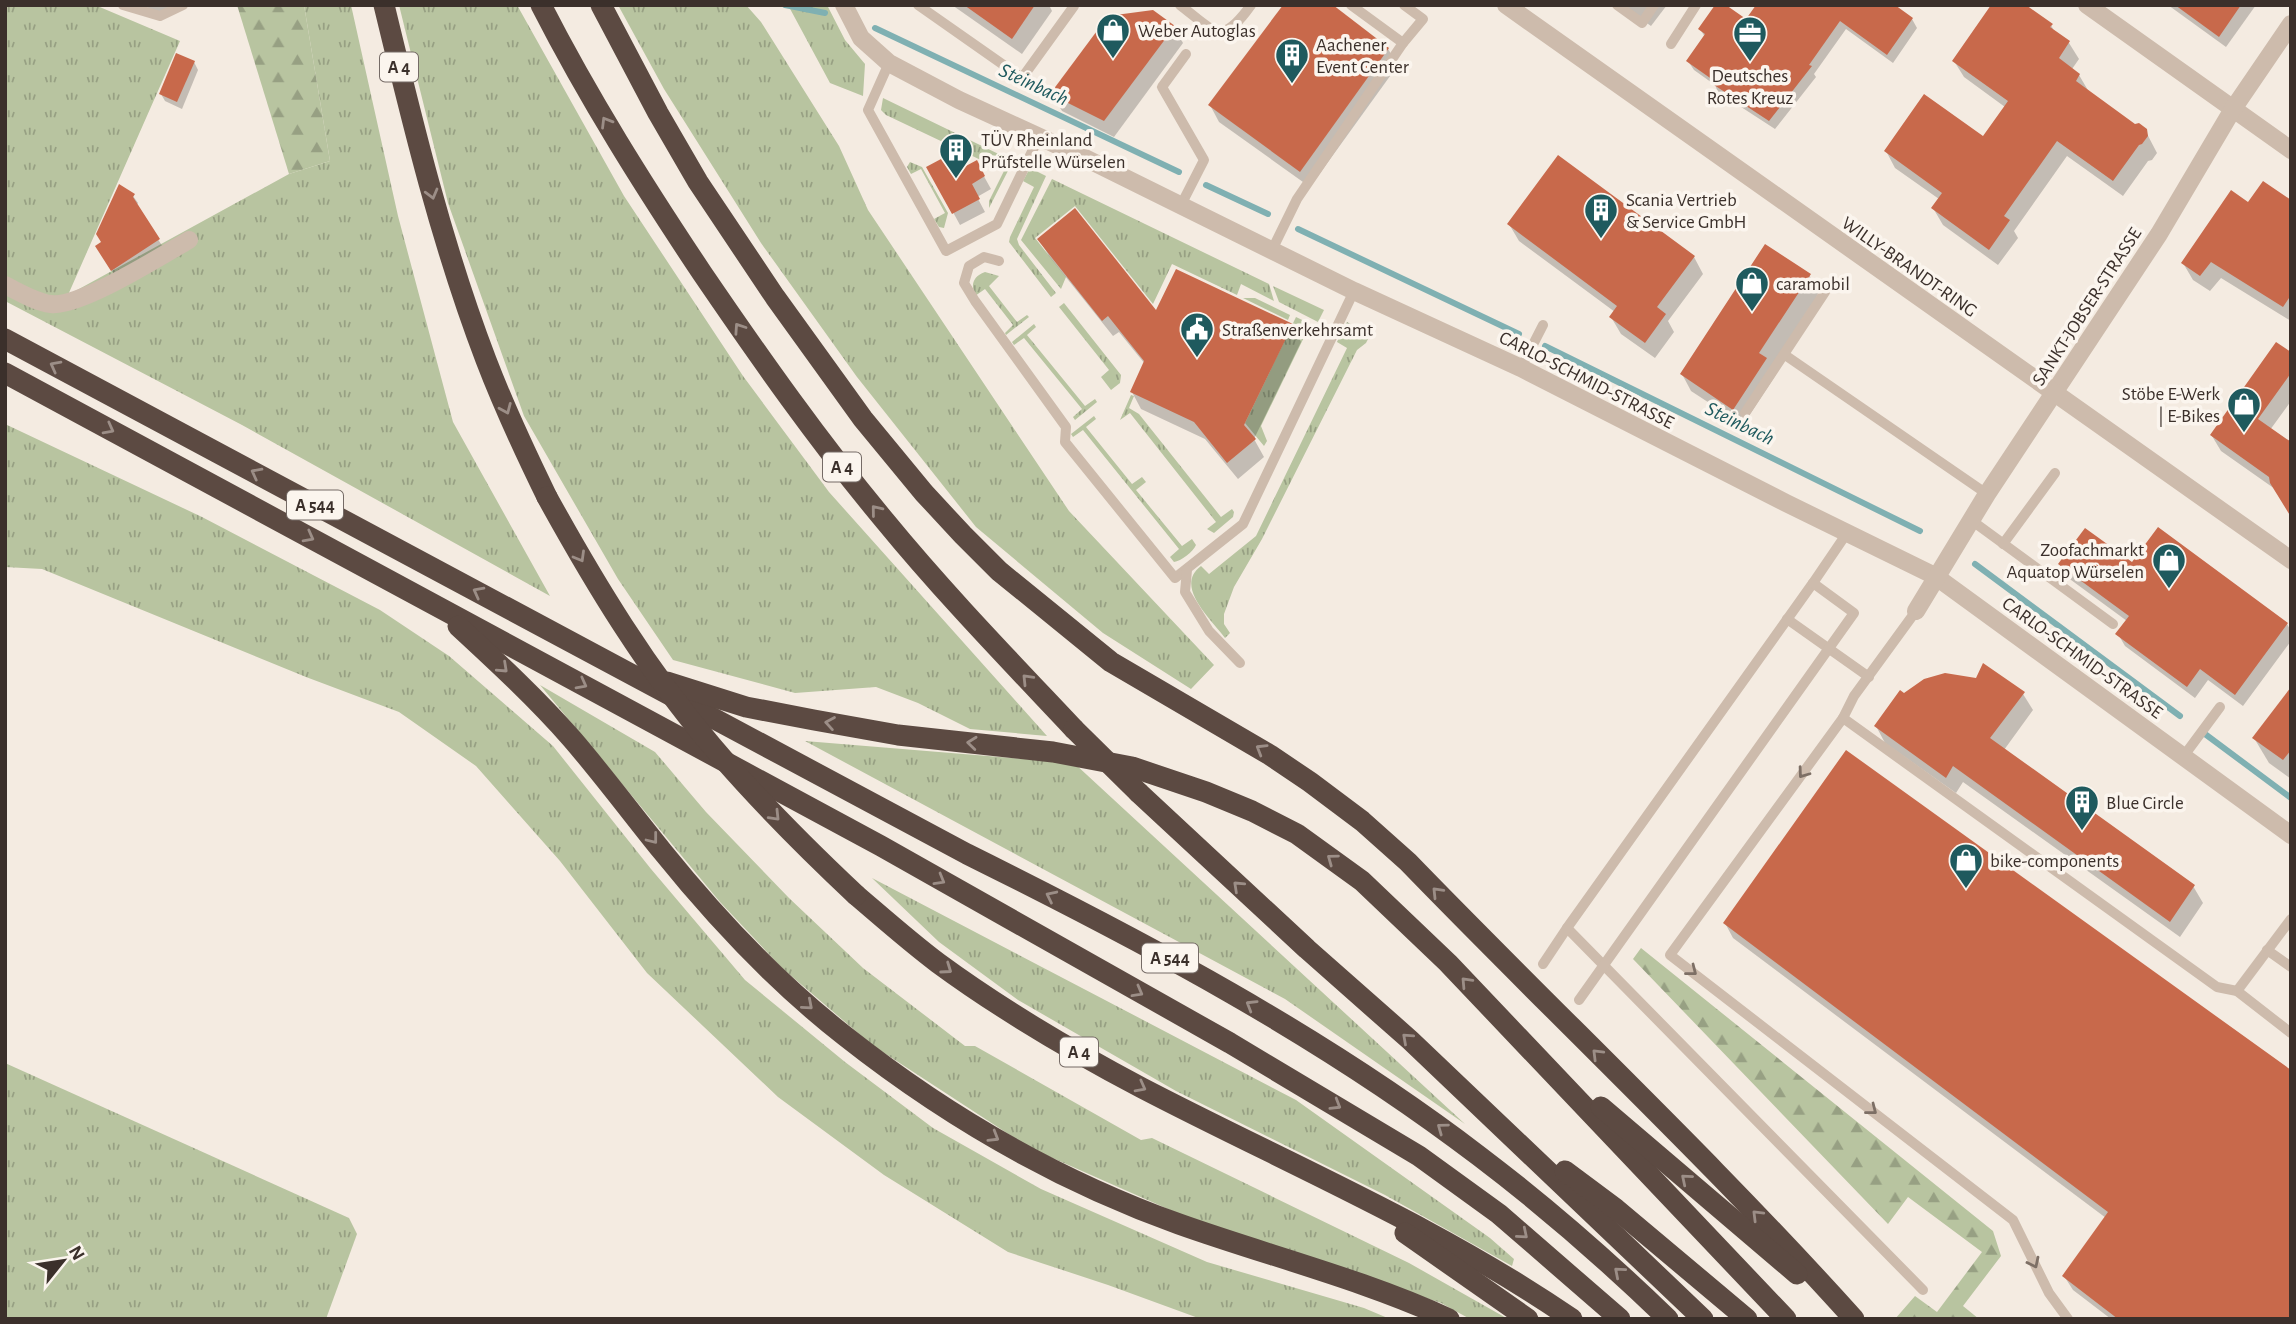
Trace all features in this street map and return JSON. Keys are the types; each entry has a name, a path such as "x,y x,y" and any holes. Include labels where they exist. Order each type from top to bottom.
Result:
{"highway":[{"name":"A 4","path":"384,5 443,235 464,299 501,398 547,497 613,610 685,713 774,815 856,895 937,962 1038,1029 1150,1092 1323,1176 1507,1276 1572,1319"},
{"name":"A 4","path":"541,5 571,63 641,181 797,409 920,563 1074,729 1139,793 1511,1135 1703,1319"},
{"path":"601,5 698,182 775,297 863,419 924,493 963,535 1030,597 1111,662 1270,755 1362,821 1408,862 1801,1260 1852,1319"},
{"name":"A 544","path":"5,339 967,854 1163,954 1320,1046 1480,1156 1581,1239 1668,1319"},
{"name":"A 544","path":"5,373 881,846 1313,1091 1419,1156 1489,1207 1620,1319"},
{"path":"436,605 551,716 693,888 762,963 842,1035 884,1066 1013,1149 1102,1194 1178,1224 1374,1288 1449,1319"},
{"path":"624,670 746,706 898,735 1066,754 1132,767 1206,792 1297,834 1336,861 1385,902 1448,963 1786,1319"},
{"path":"1512,1032 1852,1319"},
{"path":"1511,1135 1568,1172 1616,1209 1747,1319"},
{"path":"1323,1176 1528,1319"}],"street":[{"name":"CARLO-SCHMID-STRASSE","path":"845,5 861,38 889,63 959,100 1181,205 1354,291 1521,368 1936,576 2291,835"},
{"name":"WILLY-BRANDT-RING","path":"1506,5 2291,560"},
{"path":"2087,5 2291,150"},
{"name":"SANKT-JOBSER-STRASSE","path":"1916,611 1970,520 2159,234 2233,109 2291,24"},
{"path":"5,285 52,305 71,302 122,279 189,240"}],"lane":[{"path":"123,5 160,16 183,5"},
{"path":"918,5 1022,78 1072,5"},
{"path":"1180,5 1212,30 1223,31 1235,27 1251,5"},
{"path":"1351,5 1403,43"},
{"path":"1272,250 1297,199 1403,43 1423,19 1404,5"},
{"path":"1617,5 1642,23 1654,5"},
{"path":"1671,44 1696,5"},
{"path":"1181,205 1203,160 1162,87 1186,54"},
{"path":"889,63 868,110 946,251 997,224 1039,137"},
{"path":"999,261 984,257 969,266 964,283 1066,427 1065,442 1175,578 1243,524 1354,291"},
{"path":"1745,413 1825,292"},
{"path":"1521,368 1543,325"},
{"path":"1785,355 1987,494"},
{"path":"2003,544 2055,472"},
{"path":"1970,520 2113,624"},
{"path":"1544,964 1847,533"},
{"path":"1187,570 1185,592 1209,631 1240,663"},
{"path":"1579,1000 1854,612 1813,583"},
{"path":"1916,611 1854,696 1843,718 1670,955 2013,1220 2049,1293 2068,1319"},
{"path":"1787,619 1869,677"},
{"path":"2183,757 2220,707"},
{"path":"1843,718 2217,987 2237,991 2291,1033"},
{"path":"2237,991 2291,919"},
{"path":"1567,928 1923,1290"},
{"path":"2267,950 2291,967"}],"green space":[{"path":"5,5 95,5 180,41 68,295 289,174 330,161 304,5 351,5 398,216 453,422 550,596 242,425 5,301"},
{"path":"237,5 304,5 330,161 289,174"},
{"path":"399,5 517,5 624,196 743,376 829,492 1047,736 970,729 918,703 876,687 795,693 673,660 618,579 524,416 448,203"},
{"path":"618,5 746,5 761,22 839,146 868,210 1069,511 1214,665 1191,689 1103,633 976,527 857,377 761,243 664,89"},
{"path":"788,5 827,5 845,40 865,64 863,96 830,83"},
{"path":"883,98 1013,161 989,208 989,201 1004,171 886,115 881,110"},
{"path":"910,162 922,167 948,213 944,228 939,227 934,219 945,213 921,169 911,174 907,167"},
{"path":"1030,168 1046,176 1017,239 1056,293 1051,297 1009,242 1034,187 1023,181"},
{"path":"1052,179 1269,284 1274,301 1241,284 1237,295 1172,264 1153,304 1075,206 1035,238 1066,277 1061,289 1021,240"},
{"path":"985,272 999,276 989,286 1017,322 1027,315 1029,317 1006,335 1013,325 985,289 975,296 974,282 977,276"},
{"path":"1273,286 1324,310 1318,322 1279,302"},
{"path":"1243,298 1255,298 1290,315 1288,320"},
{"path":"1064,303 1121,375 1120,383 1111,390 1101,377 1109,370 1059,307"},
{"path":"1296,317 1321,329 1320,332 1309,327 1261,426 1267,441 1264,446 1245,423"},
{"path":"1347,322 1370,335 1366,343 1357,350 1262,539 1234,587 1224,614 1224,624 1230,633 1225,638 1197,602 1191,583 1194,574 1201,566 1209,574 1256,536 1347,348 1337,342"},
{"path":"1034,324 1036,327 1027,335 1085,406 1095,399 1097,402 1075,420 1073,417 1082,409 1024,338 1014,345 1012,342"},
{"path":"1131,395 1134,396 1129,408 1139,414 1221,517 1232,509 1234,512 1233,517 1214,533 1207,529 1216,522 1130,413 1120,420"},
{"path":"1094,416 1096,419 1086,427 1132,484 1142,477 1146,482 1136,490 1182,546 1192,539 1196,545 1183,558 1174,562 1170,557 1179,549 1083,430 1073,437 1071,434"},
{"path":"5,424 202,517 380,610 449,656 553,746 651,869 745,980 845,1062 933,1128 1041,1189 1207,1262 1364,1308 1390,1319 1201,1319 1008,1252 884,1175 778,1097 647,973 560,861 476,766 399,712 42,569 5,567"},
{"path":"540,685 655,752 706,812 789,898 863,968 965,1046 975,1046 1141,1140 1152,1138 1409,1263 1508,1319 1470,1319 1441,1303 1195,1221 1030,1148 872,1045 782,968 720,902"},
{"path":"805,741 1074,763 1465,1124 1285,999"},
{"path":"872,878 1296,1100 1490,1238 1514,1259 1512,1266 1385,1195 1176,1091 1018,1000 939,942"},
{"path":"1641,948 1993,1231 2001,1256 1963,1306 1979,1319 1895,1319 1915,1296 1937,1312 1982,1252 1908,1197 1888,1224 1633,959"},
{"path":"5,1063 349,1218 357,1234 326,1319 5,1319"}],"building":[{"path":"964,5 1035,5 1012,39"},
{"name":"Aachener Event Center","path":"1283,5 1333,5 1389,48 1300,172 1208,105"},
{"name":"Deutsches Rotes Kreuz","path":"1715,5 1726,5 1746,19 1756,5 1895,5 1913,18 1887,55 1840,21 1809,65 1812,66 1769,121 1711,83 1713,80 1686,61 1705,34 1698,29"},
{"path":"1991,5 2026,5 2053,24 2050,27 2070,41 2059,58 2080,74 2076,81 2135,124 2139,123 2147,129 2148,136 2113,181 2057,141 2004,216 2010,220 1989,250 1931,208 1942,193 1884,151 1924,94 1983,136 2008,101 1952,61"},
{"path":"2175,5 2241,5 2219,37"},
{"name":"Weber Autoglas","path":"1153,10 1175,26 1104,121 1050,94 1108,16"},
{"path":"176,53 195,61 177,102 159,94"},
{"name":"TÜV Rheinland Prüfstelle Würselen","path":"956,151 964,167 977,160 985,176 972,184 980,199 952,214 926,167"},
{"name":"Scania Vertrieb & Service GmbH","path":"1558,155 1695,256 1657,307 1666,314 1645,343 1609,317 1617,306 1507,224"},
{"path":"2263,181 2291,200 2291,295 2283,307 2211,262 2200,276 2181,263 2231,190 2248,202"},
{"path":"119,184 135,194 133,197 160,239 111,271 95,246 101,242 96,234"},
{"path":"1075,208 1156,310 1176,269 1293,324 1244,425 1256,439 1227,463 1194,422 1130,392 1144,361 1108,316 1102,321 1037,239"},
{"name":"caramobil","path":"1765,244 1811,274 1759,353 1767,358 1733,410 1680,374"},
{"path":"2276,342 2291,352 2291,373 2258,419 2291,442 2291,517 2269,477 2210,435"},
{"name":"Zoofachmarkt Aquatop Würselen","path":"2158,527 2288,623 2235,695 2200,669 2187,687 2115,634 2129,616 2058,564 2085,528 2132,562"},
{"name":"Blue Circle","path":"1983,663 2025,692 1990,738 2195,885 2170,922 1953,766 1946,778 1874,726 1900,690 1904,693 1924,679 1945,673 1976,678"},
{"path":"2291,687 2291,750 2283,760 2252,738"},
{"path":"1846,750 2291,1070 2291,1319 2118,1319 2062,1276 2108,1212 1723,923"}],"waterway":[{"name":"Steinbach","path":"785,5 825,13"},
{"name":"Steinbach","path":"875,28 1179,172"},
{"name":"Steinbach","path":"1206,185 1268,214"},
{"name":"Steinbach","path":"1298,229 1519,334"},
{"name":"Steinbach","path":"1545,346 1920,531"},
{"name":"Steinbach","path":"1975,564 2180,716"},
{"name":"Steinbach","path":"2205,734 2291,798"}],"place":[{"name":"Weber Autoglas","path":"1113,60"},
{"name":"Deutsches Rotes Kreuz","path":"1750,63"},
{"name":"Aachener Event Center","path":"1292,85"},
{"name":"TÜV Rheinland Prüfstelle Würselen","path":"956,180"},
{"name":"Scania Vertrieb & Service GmbH","path":"1601,240"},
{"name":"caramobil","path":"1752,313"},
{"name":"Straßenverkehrsamt","path":"1197,359"},
{"name":"Stöbe E-Werk | E-Bikes","path":"2244,434"},
{"name":"Zoofachmarkt Aquatop Würselen","path":"2169,590"},
{"name":"Blue Circle","path":"2082,832"},
{"name":"bike-components","path":"1966,890"}]}
